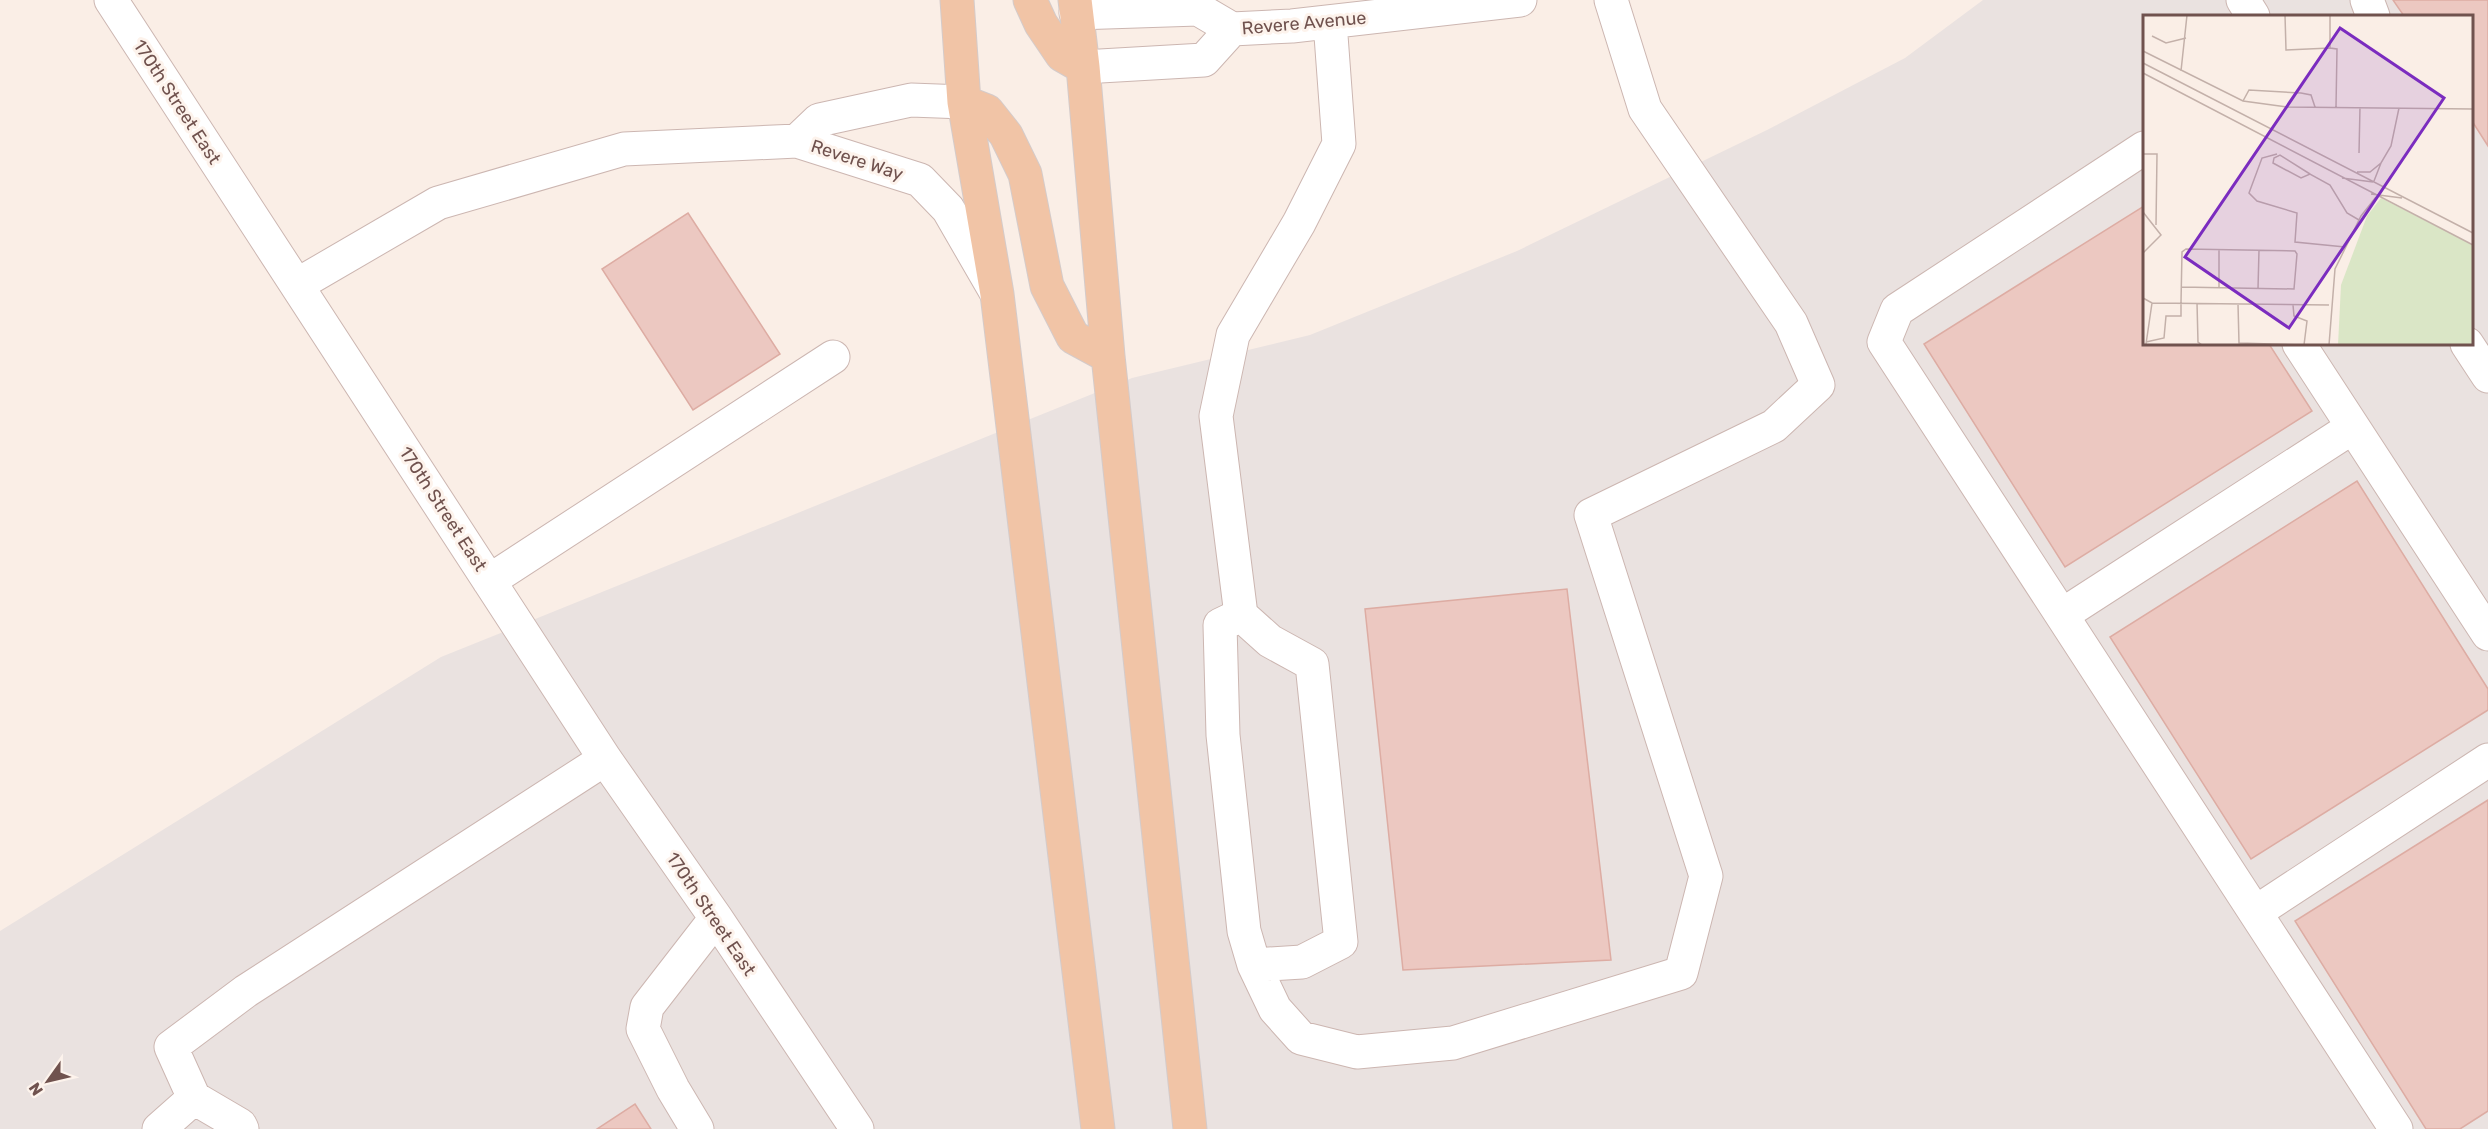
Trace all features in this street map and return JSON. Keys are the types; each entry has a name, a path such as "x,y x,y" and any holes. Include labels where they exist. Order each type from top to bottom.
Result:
{"main road":[{"path":"957,0 964,102 997,294 1098,1129"},
{"path":"1030,0 1041,24 1062,55 1083,67"},
{"path":"1076,6 1108,356 1190,1129"},
{"path":"964,102 987,111 1006,135 1025,174 1047,286 1074,337 1108,356"}],"street":[{"name":"170th Street East","path":"111,0 605,759 716,918 857,1129"},
{"name":"Revere Avenue","path":"1076,6 1198,9 1232,29 1330,22 1520,0"},
{"path":"1242,615 1220,624 1223,735 1244,931 1254,965 1275,1009 1301,1038 1357,1052 1453,1042 1682,974 1706,876 1592,515 1774,426 1818,386 1791,323 1645,109 1611,0"},
{"path":"2242,0 2252,15"},
{"path":"2367,0 2373,15"},
{"path":"1254,965 1302,962 1341,942 1312,664 1270,641 1242,615 1216,416 1233,335 1299,223 1339,144 1330,22"},
{"name":"Revere Avenue","path":"1083,67 1204,60 1232,29"},
{"name":"Revere Way","path":"964,102 911,100 819,120 797,141 920,180 948,209 997,294"},
{"path":"297,285 438,203 602,155 624,149 797,141"},
{"path":"2143,149 1897,310 1884,342 2396,1129"},
{"path":"2301,345 2488,634"},
{"path":"2468,345 2488,376"},
{"path":"489,580 833,357"},
{"path":"2062,615 2353,427"},
{"path":"242,1129 240,1125 194,1098 171,1047 246,991 605,759"},
{"path":"2256,912 2488,760"},
{"path":"697,1129 673,1089 643,1029 647,1006 716,918"},
{"path":"159,1129 194,1098"}],"shaded area":[{"path":"1983,0 2488,0 2488,1129 0,1129 0,931 441,657 1132,378 1310,335 1517,251 1767,130 1905,58"}],"building":[{"path":"2393,0 2488,0 2488,146 2473,123 2473,15 2403,15"},
{"path":"2143,207 2143,345 2270,345 2312,411 2065,567 1924,344"},
{"path":"688,213 780,354 693,410 602,269"},
{"path":"2357,481 2488,689 2488,710 2251,859 2110,637"},
{"path":"1567,589 1611,960 1403,970 1365,609"},
{"path":"2488,800 2488,1111 2460,1129 2426,1129 2295,921"},
{"path":"635,1104 651,1129 597,1129"}]}
